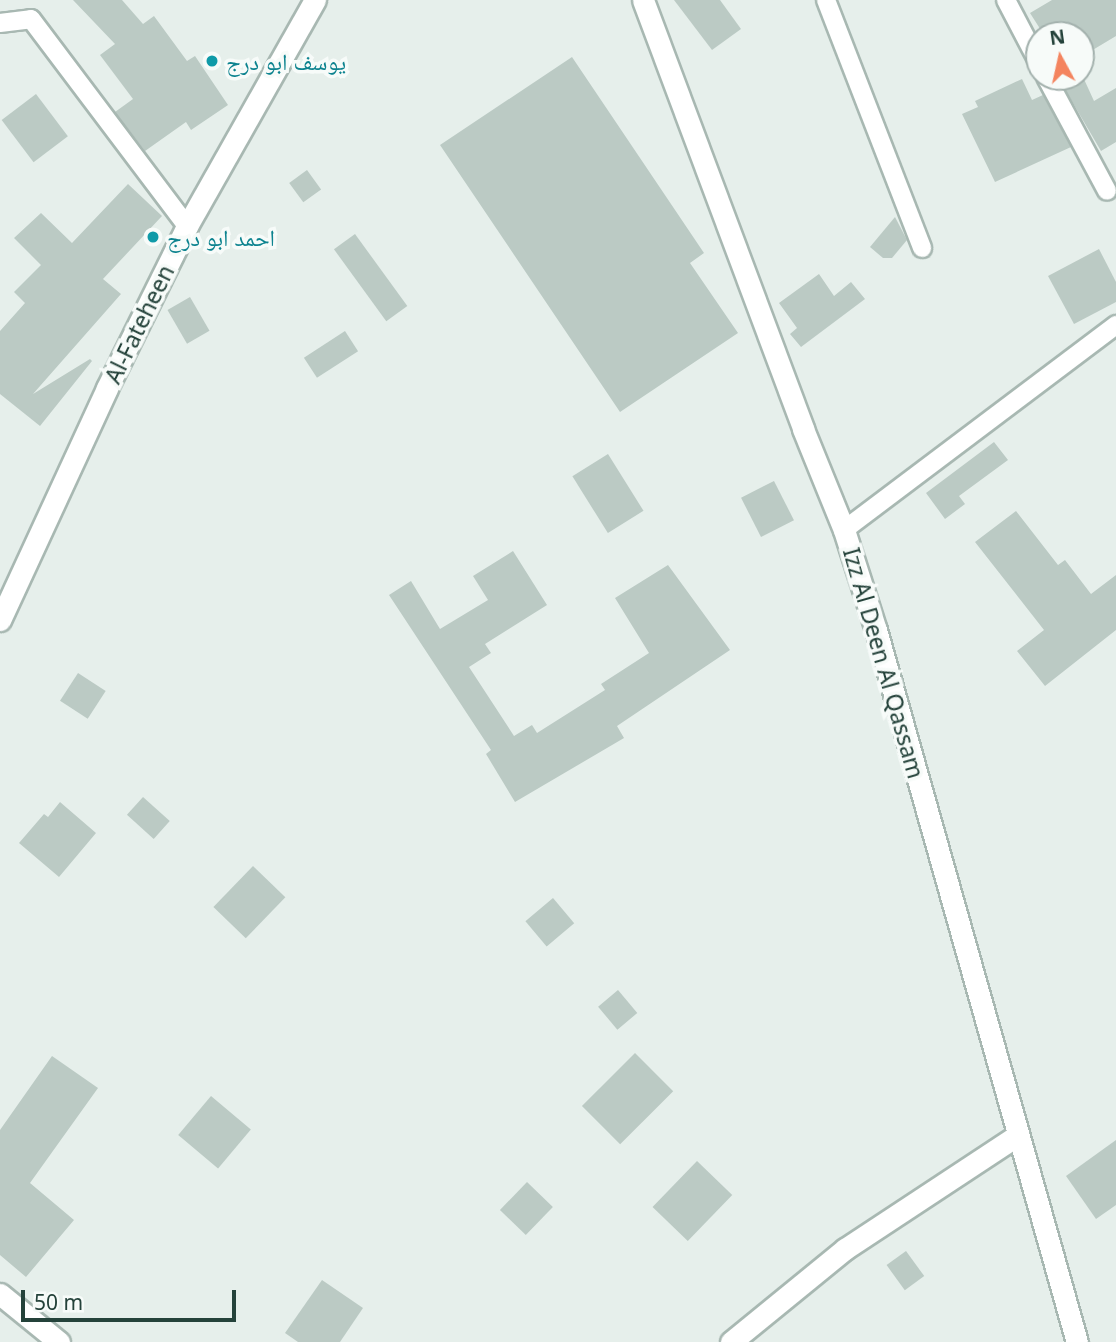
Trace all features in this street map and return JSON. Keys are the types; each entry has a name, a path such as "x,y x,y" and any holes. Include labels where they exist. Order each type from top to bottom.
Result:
{"street":[{"name":"Al-Fateheen","path":"0,620 107,388 187,226 315,0"},
{"name":"Izz Al Deen Al Qassam","path":"643,0 803,429 844,530 876,630 1077,1342"},
{"path":"731,1342 845,1249 1018,1135"},
{"path":"0,1294 59,1342"}],"lane":[{"path":"826,0 922,248"},
{"path":"1006,0 1025,36"},
{"path":"0,23 31,19 187,226"},
{"path":"1053,91 1107,191"},
{"path":"844,530 1116,325"}],"building":[{"path":"73,0 122,0 143,24 154,16 187,61 195,56 228,105 191,130 186,122 145,151 115,112 133,99 100,55 115,44"},
{"path":"674,0 720,0 741,29 712,50"},
{"path":"1052,0 1116,0 1116,36 1095,49 1095,21 1035,21 1030,13"},
{"path":"572,57 704,253 690,263 738,333 620,412 440,145"},
{"path":"1022,79 1025,91 1028,91 1032,100 1043,95 1071,147 995,182 962,114 978,107 975,101"},
{"path":"1116,88 1116,142 1101,151 1066,91 1089,91 1094,101"},
{"path":"36,94 68,136 34,162 2,120"},
{"path":"307,170 321,189 303,202 289,183"},
{"path":"128,184 162,216 103,279 121,294 33,394 90,359 92,361 40,426 0,394 0,331 25,303 14,292 41,265 14,238 41,213 72,243"},
{"path":"895,217 907,240 892,258 883,258 870,247"},
{"path":"355,234 407,306 386,321 334,249"},
{"path":"1099,249 1116,282 1116,302 1074,324 1048,276"},
{"path":"819,274 834,296 851,282 865,299 801,347 790,334 797,328 779,303"},
{"path":"190,297 210,331 187,344 167,310"},
{"path":"345,331 358,351 317,378 304,358"},
{"path":"994,442 1008,460 959,496 965,504 945,519 926,493"},
{"path":"608,454 644,511 608,533 572,476"},
{"path":"774,481 794,520 761,537 741,498"},
{"path":"1016,511 1058,565 1065,560 1091,594 1116,575 1116,630 1045,686 1017,651 1044,630 975,542"},
{"path":"513,551 547,605 485,644 491,653 469,667 514,736 532,725 537,733 605,690 601,684 649,653 615,598 668,565 730,650 617,726 624,738 515,802 486,754 491,750 389,595 411,581 440,629 488,600 473,576"},
{"path":"78,673 106,691 88,719 60,701"},
{"path":"143,797 170,821 154,839 127,815"},
{"path":"60,802 96,833 59,877 19,843 44,814 48,817"},
{"path":"253,866 285,897 246,938 213,907"},
{"path":"553,898 574,923 547,946 525,921"},
{"path":"618,990 637,1013 617,1030 598,1007"},
{"path":"635,1053 673,1091 620,1144 582,1106"},
{"path":"52,1056 98,1088 30,1183 74,1220 26,1277 0,1255 0,1130"},
{"path":"211,1096 251,1129 218,1168 178,1135"},
{"path":"1116,1140 1116,1205 1096,1219 1066,1176"},
{"path":"697,1161 732,1195 688,1241 653,1207"},
{"path":"527,1182 553,1207 526,1235 500,1210"},
{"path":"906,1251 924,1276 905,1290 887,1265"},
{"path":"322,1280 363,1308 340,1342 298,1342 285,1333"}],"place":[{"name":"يوسف ابو درج","path":"212,61"},
{"name":"احمد ابو درج","path":"153,237"}]}
